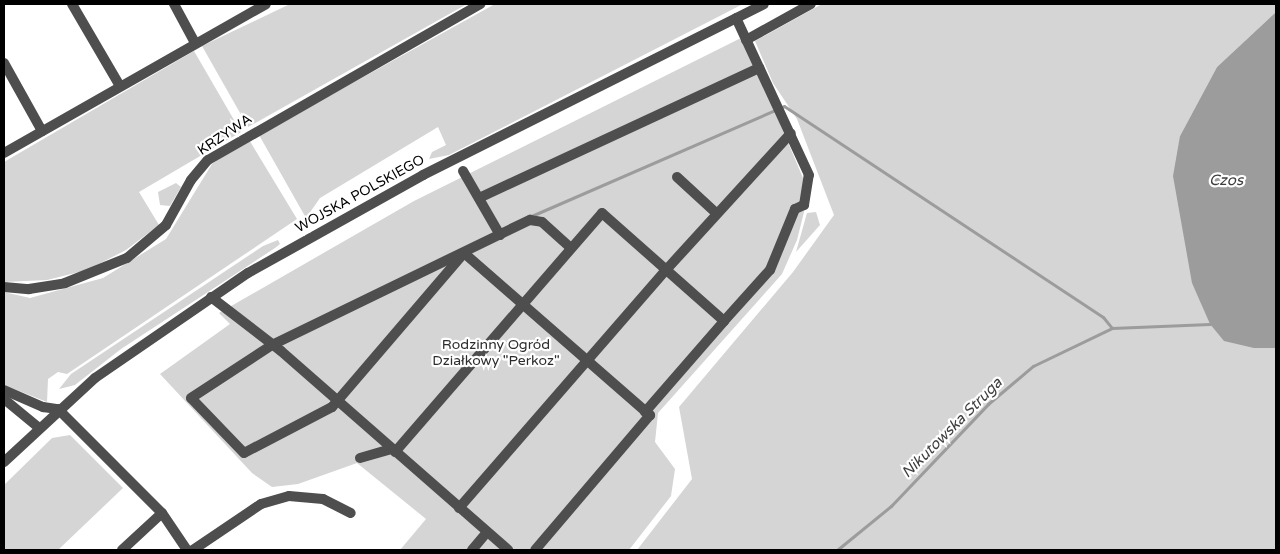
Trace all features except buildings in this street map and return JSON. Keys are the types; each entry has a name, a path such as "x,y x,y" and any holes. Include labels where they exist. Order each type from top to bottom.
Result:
{"street":[{"path":"72,4 120,86"},
{"path":"174,4 195,43"},
{"path":"4,153 266,4"},
{"name":"KRZYWA","path":"4,288 29,289 65,283 127,258 166,225 191,180 208,160 480,4"},
{"name":"WOJSKA POLSKIEGO","path":"4,462 58,409 124,356 210,296 423,175 764,4"},
{"path":"746,40 811,4"},
{"path":"645,412 770,270 795,209 804,205 809,175 736,18"},
{"path":"4,63 42,131"},
{"path":"479,198 759,68"},
{"path":"459,508 716,213 791,133"},
{"path":"463,172 500,235"},
{"path":"677,177 716,213"},
{"path":"360,458 393,450 523,305 602,213 724,321"},
{"path":"464,253 337,402 244,453 192,398 272,345 500,235 535,219 571,248"},
{"path":"464,253 650,416 535,550"},
{"path":"210,296 272,345 508,550"},
{"path":"4,390 43,407 58,409 162,513 187,550"},
{"path":"4,399 38,427"},
{"path":"198,549 261,504 289,496 323,499 351,513"},
{"path":"122,550 162,513"},
{"path":"472,550 487,532"}],"green space":[{"path":"290,4 467,4 248,127 202,46"},
{"path":"495,4 743,4 449,155 429,159 432,152 446,145 438,127 320,198 306,218 259,135"},
{"path":"822,4 1276,4 1276,12 1217,67 1180,136 1254,348 1276,348 1276,550 637,550 692,479 679,407 793,272 834,215 797,119 773,83 755,41"},
{"name":"Rodzinny Ogród Działkowy \"Perkoz\"","path":"743,37 809,192 797,240 782,274 658,413 655,442 675,469 671,496 629,550 400,550 426,519 357,463 298,484 272,487 252,473 160,374 230,324 219,313 414,201"},
{"path":"194,51 241,132 139,192 159,225 126,250 87,270 47,280 4,282 4,162"},
{"path":"248,138 297,219 67,374 58,372 48,379 47,402 4,385 4,292 30,298 103,278 166,239 212,164"},
{"path":"176,183 181,187 170,206 160,205 158,192"},
{"path":"816,212 820,225 796,252 807,213"},
{"path":"278,240 280,244 275,248 121,349 75,385 59,389 71,374 263,246"},
{"path":"70,435 123,488 58,550 4,550 4,485 52,438"}],"water":[{"name":"Czos","path":"1276,12 1276,348 1254,348 1224,341 1210,324 1192,283 1173,176 1180,136 1217,67"}],"waterway":[{"path":"529,217 784,106 1103,317 1112,328"},
{"name":"Nikutowska Struga","path":"837,550 891,506 988,404 1033,366 1112,328 1210,324"}]}
